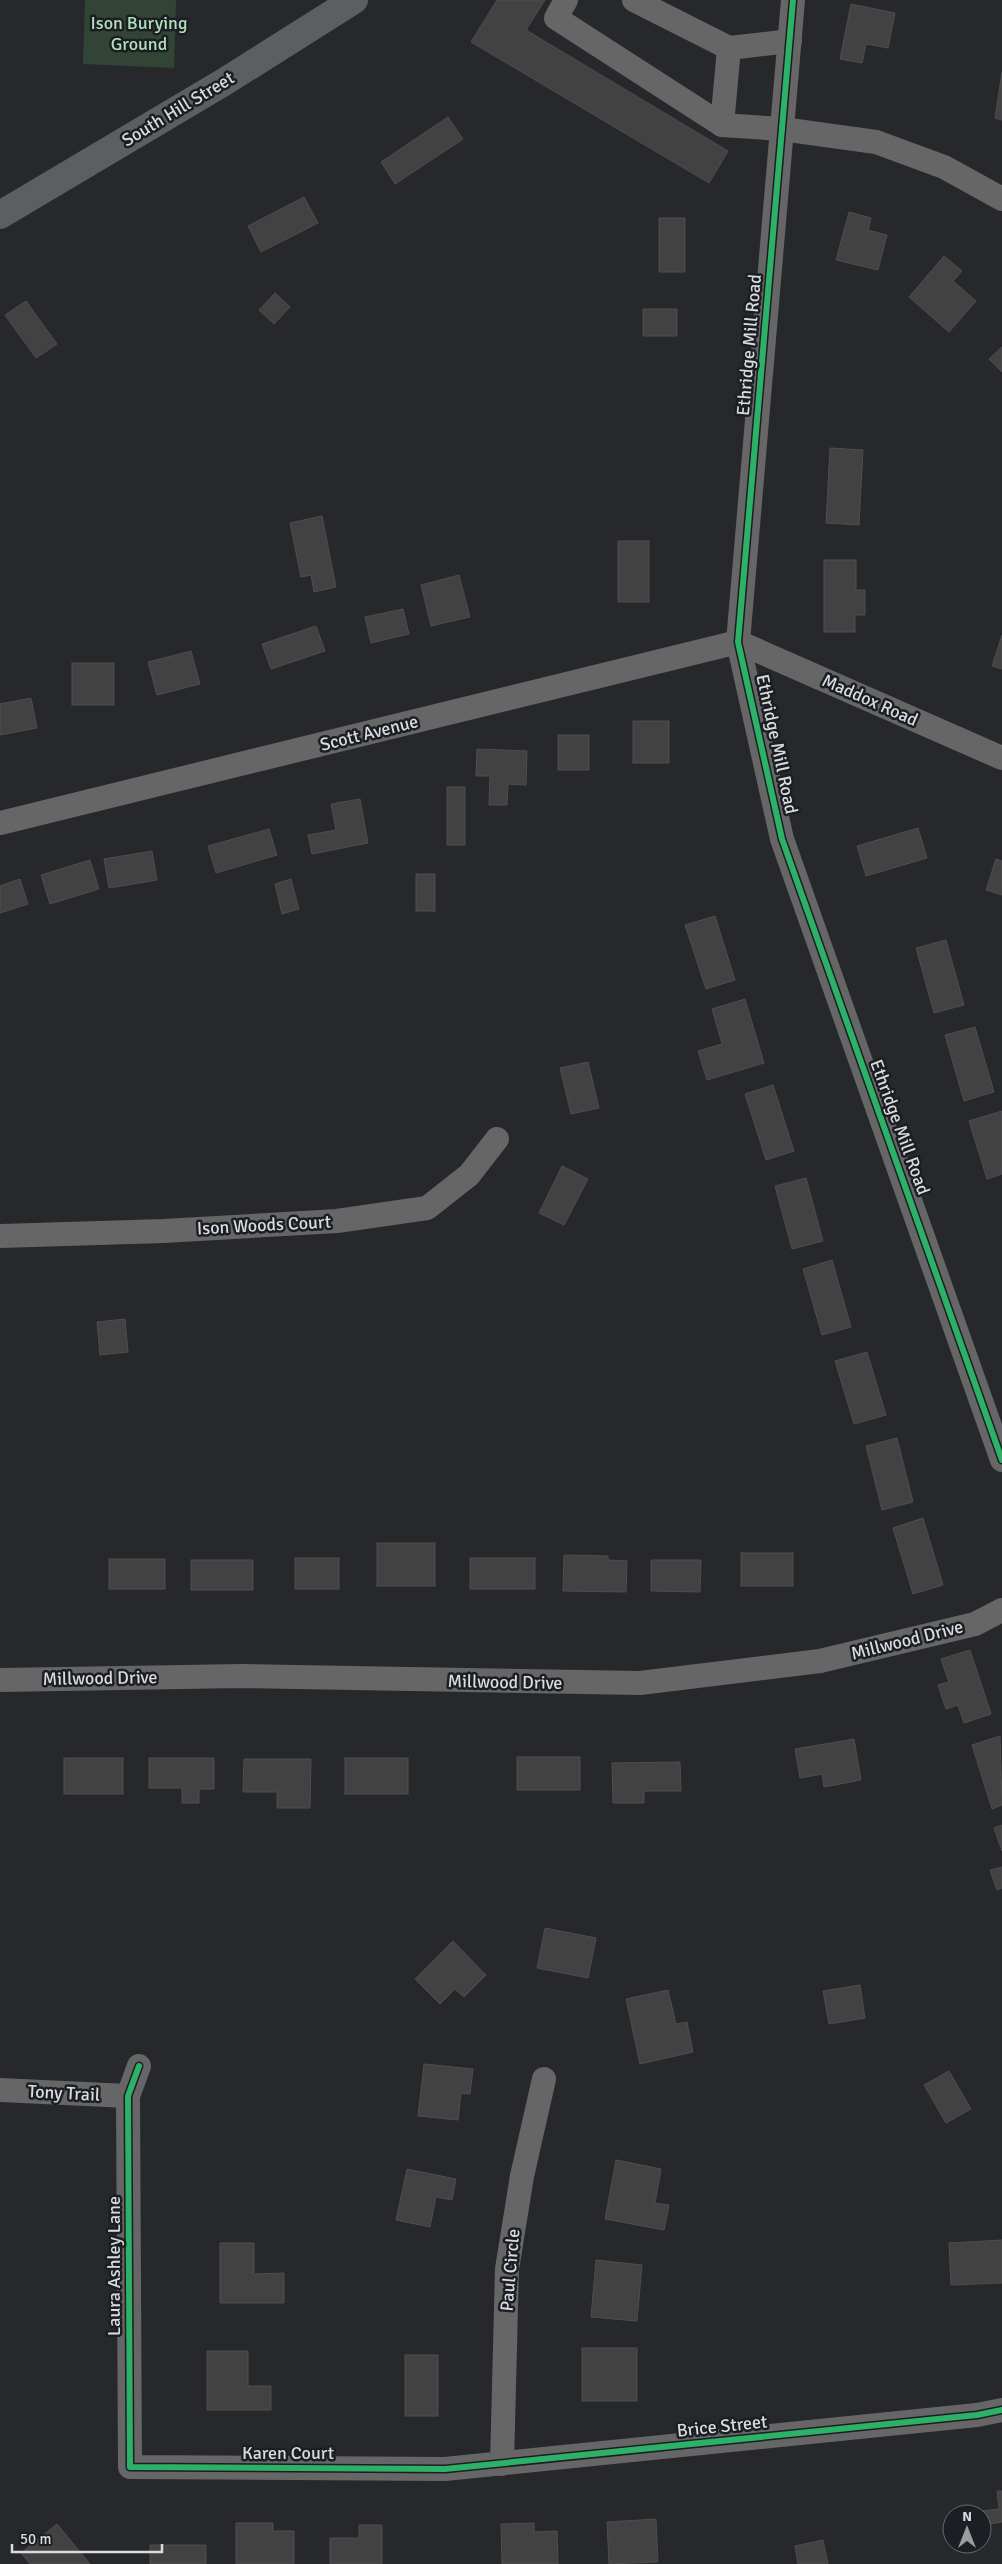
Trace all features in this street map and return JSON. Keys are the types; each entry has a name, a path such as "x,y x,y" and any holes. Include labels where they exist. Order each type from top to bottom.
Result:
{"main road":[{"name":"South Hill Street","path":"0,215 224,82 354,0"}],"street":[{"path":"566,0 556,18 722,125 782,129 876,142 944,167 1002,199"},
{"path":"634,0 729,48 790,41"},
{"name":"Ethridge Mill Road","path":"793,0 738,642 782,839 1002,1460"},
{"path":"722,125 729,48"},
{"name":"Maddox Road","path":"738,642 1002,758"},
{"name":"Scott Avenue","path":"0,823 738,642"},
{"name":"Ison Woods Court","path":"0,1236 164,1231 337,1221 427,1208 469,1175 497,1139"},
{"name":"Millwood Drive","path":"0,1680 242,1676 640,1683 820,1661 975,1624 1002,1610"},
{"name":"Laura Ashley Lane","path":"130,2467 128,2096 139,2066"},
{"name":"Paul Circle","path":"502,2464 507,2269 522,2176 544,2078"},
{"name":"Tony Trail","path":"0,2090 128,2096"},
{"name":"Brice Street","path":"445,2469 967,2416 1002,2410"},
{"name":"Karen Court","path":"130,2467 445,2469"}],"green space":[{"name":"Ison Burying Ground","path":"85,0 176,0 174,68 83,64"}],"building":[{"path":"497,0 545,0 526,30 728,151 709,183 471,42"},
{"path":"851,4 895,13 888,48 866,44 862,63 840,59"},
{"path":"1002,72 1002,120 995,118"},
{"path":"448,117 463,139 395,184 381,162"},
{"path":"304,197 318,223 261,252 248,226"},
{"path":"849,212 871,218 868,230 887,235 878,270 836,260"},
{"path":"659,218 685,218 685,272 659,272"},
{"path":"944,256 962,271 953,281 976,301 949,332 909,297"},
{"path":"275,293 290,307 274,324 259,310"},
{"path":"26,301 57,344 36,358 5,315"},
{"path":"643,309 677,309 677,336 643,336"},
{"path":"1002,347 1002,372 989,359"},
{"path":"830,448 863,450 859,525 826,523"},
{"path":"322,516 336,587 314,592 311,575 301,577 290,523"},
{"path":"618,541 649,541 649,602 618,602"},
{"path":"824,560 856,560 856,590 865,590 865,615 855,615 855,632 824,632"},
{"path":"459,575 470,617 431,626 421,585"},
{"path":"403,609 409,634 371,643 365,617"},
{"path":"316,626 325,651 271,669 262,644"},
{"path":"1002,635 1002,669 992,666"},
{"path":"191,651 200,684 157,695 148,662"},
{"path":"72,663 114,663 114,705 72,705"},
{"path":"31,698 37,728 0,735 0,704"},
{"path":"633,721 669,721 669,763 633,763"},
{"path":"558,735 589,735 589,770 558,770"},
{"path":"477,749 527,751 526,785 508,784 507,805 489,805 490,776 476,776"},
{"path":"447,787 465,787 465,845 447,845"},
{"path":"360,799 368,843 312,854 308,835 336,830 331,804"},
{"path":"918,828 927,858 866,876 857,846"},
{"path":"269,829 277,855 216,873 208,846"},
{"path":"152,851 157,880 109,888 104,859"},
{"path":"996,859 1002,861 1002,895 986,890"},
{"path":"90,860 99,889 50,904 41,875"},
{"path":"416,874 435,874 435,911 416,911"},
{"path":"20,879 28,904 0,913 0,886"},
{"path":"291,879 299,909 282,914 275,884"},
{"path":"715,916 735,980 706,989 685,925"},
{"path":"946,940 964,1005 934,1013 916,948"},
{"path":"745,999 764,1063 707,1080 698,1051 722,1044 712,1009"},
{"path":"975,1027 994,1092 964,1101 945,1035"},
{"path":"588,1062 599,1108 571,1114 560,1068"},
{"path":"773,1085 794,1151 766,1160 745,1094"},
{"path":"1002,1111 1002,1174 987,1179 969,1121"},
{"path":"562,1166 588,1179 564,1225 539,1213"},
{"path":"806,1178 823,1241 792,1249 775,1186"},
{"path":"832,1260 851,1327 822,1335 803,1269"},
{"path":"125,1319 128,1352 100,1355 97,1322"},
{"path":"867,1352 886,1415 854,1424 835,1361"},
{"path":"897,1438 913,1502 882,1510 866,1446"},
{"path":"923,1518 943,1585 913,1594 893,1528"},
{"path":"377,1543 435,1543 435,1586 377,1586"},
{"path":"741,1553 793,1553 793,1586 741,1586"},
{"path":"564,1555 608,1556 608,1560 627,1561 626,1592 563,1591"},
{"path":"295,1558 339,1558 339,1589 295,1589"},
{"path":"470,1558 535,1558 535,1589 470,1589"},
{"path":"109,1559 165,1559 165,1589 109,1589"},
{"path":"191,1560 253,1560 253,1590 191,1590"},
{"path":"651,1560 701,1560 700,1592 651,1591"},
{"path":"970,1650 991,1714 964,1723 958,1705 946,1709 938,1685 949,1682 941,1659"},
{"path":"1000,1736 1002,1805 992,1809 972,1745"},
{"path":"854,1739 861,1780 824,1787 822,1774 800,1778 795,1749"},
{"path":"517,1757 580,1757 580,1790 517,1790"},
{"path":"64,1758 123,1758 123,1794 64,1794"},
{"path":"149,1758 214,1758 214,1789 199,1789 199,1803 182,1803 182,1788 149,1788"},
{"path":"345,1758 408,1758 408,1794 345,1794"},
{"path":"244,1759 311,1759 310,1808 277,1808 277,1792 243,1792"},
{"path":"680,1762 681,1791 644,1791 644,1803 613,1803 612,1763"},
{"path":"1002,1825 1002,1851 994,1828"},
{"path":"1002,1867 1002,1888 997,1890 990,1870"},
{"path":"545,1928 596,1938 588,1978 537,1968"},
{"path":"453,1941 486,1975 464,1997 455,1989 440,2004 415,1979"},
{"path":"860,1985 865,2018 829,2024 823,1991"},
{"path":"668,1990 676,2024 687,2022 693,2052 640,2064 626,1999"},
{"path":"424,2064 473,2069 470,2094 461,2093 458,2120 418,2116"},
{"path":"949,2071 971,2109 946,2123 924,2085"},
{"path":"616,2160 661,2169 655,2203 669,2205 664,2230 605,2219"},
{"path":"407,2169 456,2179 452,2200 436,2197 430,2227 396,2220"},
{"path":"1002,2240 1002,2283 951,2285 949,2243"},
{"path":"220,2243 254,2243 254,2274 284,2273 284,2303 220,2303"},
{"path":"596,2260 642,2265 637,2321 591,2317"},
{"path":"582,2348 637,2348 637,2401 582,2401"},
{"path":"207,2351 248,2351 248,2386 271,2386 271,2410 207,2410"},
{"path":"405,2355 438,2355 438,2416 405,2416"},
{"path":"997,2491 1002,2491 1002,2522 992,2524 992,2510 999,2509"},
{"path":"656,2519 658,2562 609,2564 607,2522"},
{"path":"236,2523 273,2523 273,2531 294,2531 294,2564 236,2564"},
{"path":"534,2523 534,2532 557,2531 558,2564 502,2564 501,2524"},
{"path":"57,2524 90,2564 30,2564 21,2553"},
{"path":"359,2525 382,2525 382,2564 330,2564 330,2538 359,2538"},
{"path":"823,2540 828,2564 798,2564 795,2546"},
{"path":"150,2545 206,2545 206,2564 150,2564"}],"cycle path":[{"path":"793,0 738,642 782,839 1002,1460"},
{"path":"139,2066 128,2096 130,2467 445,2469 977,2415 1002,2410"}]}
